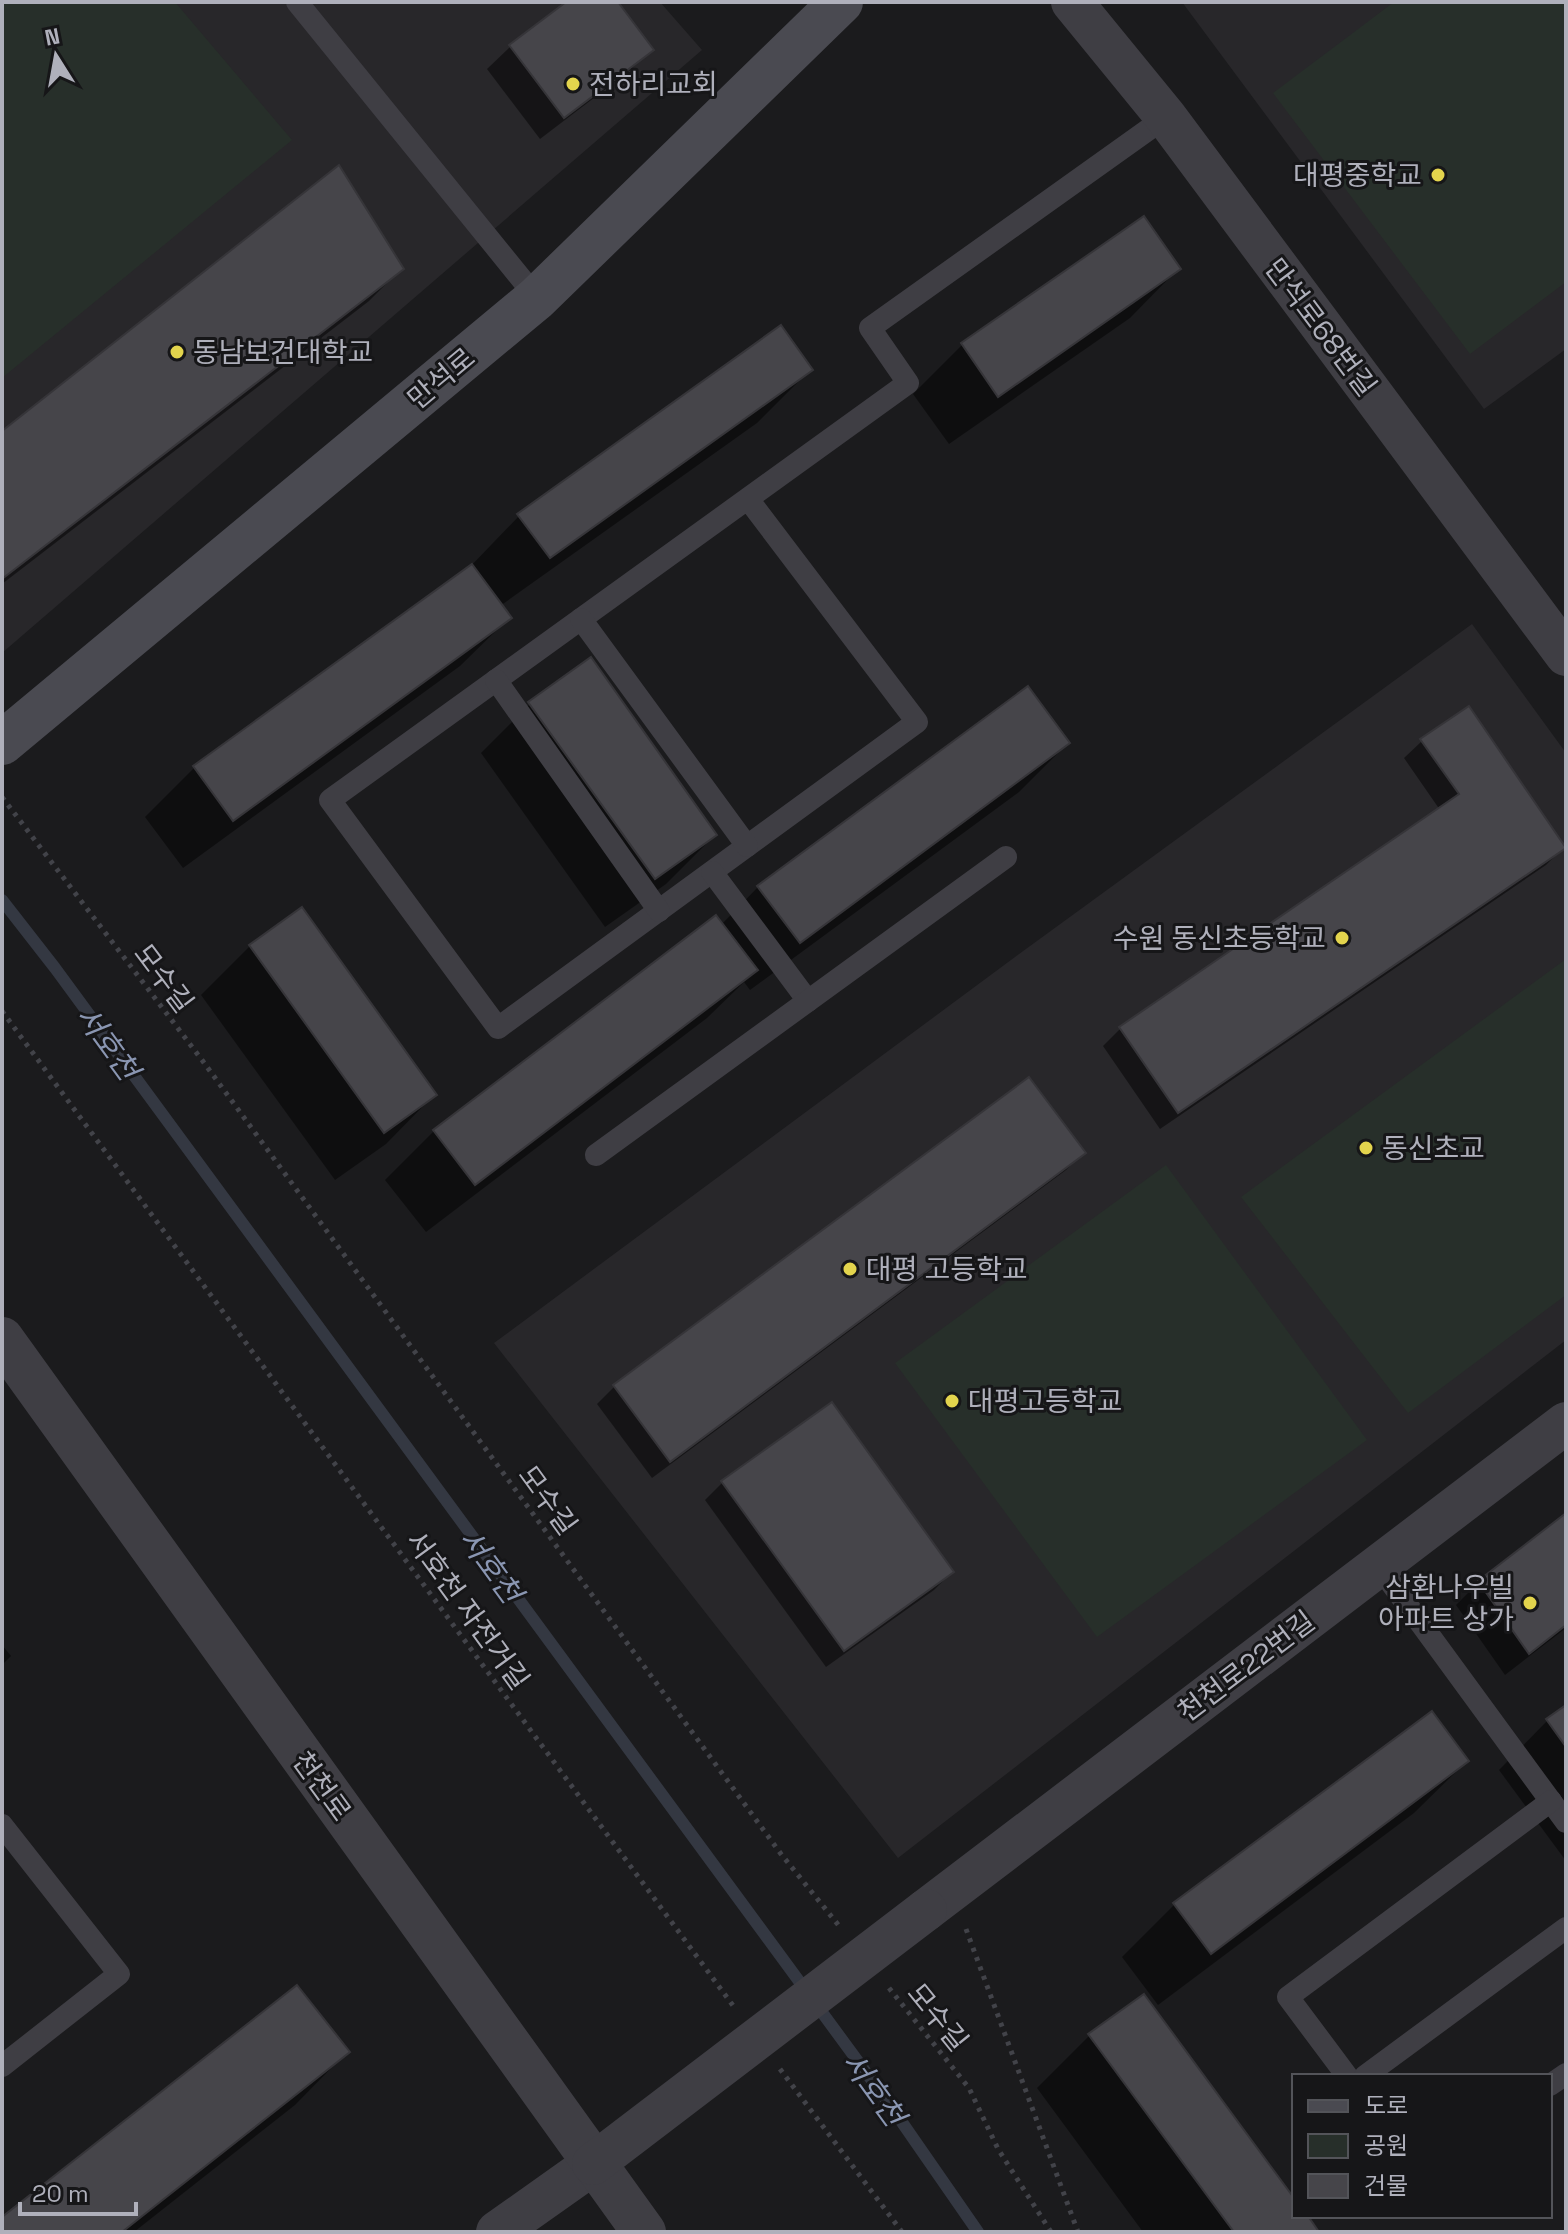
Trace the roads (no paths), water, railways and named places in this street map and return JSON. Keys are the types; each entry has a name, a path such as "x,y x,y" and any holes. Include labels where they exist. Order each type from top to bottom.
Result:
{"main road":[{"name":"만석로","path":"10,737 537,298 841,2"}],"street":[{"name":"만석로68번길","path":"1072,2 1166,117 1566,655"},
{"name":"천천로","path":"2,1339 644,2232"},
{"name":"천천로22번길","path":"497,2232 593,2164 1566,1423"}],"lane":[{"path":"297,2 537,298"},
{"path":"748,499 917,722 498,1028 330,800 908,383 870,328 1166,117"},
{"path":"581,619 747,846"},
{"path":"496,680 659,911"},
{"path":"596,1155 1006,857"},
{"path":"712,872 808,1001"},
{"path":"1378,1565 1566,1822"},
{"path":"1346,2074 1288,1997 1551,1801"},
{"path":"2,1825 119,1974 2,2066"},
{"path":"1368,2074 1566,1928"}],"waterway":[{"name":"서호천","path":"2,900 890,2105 978,2232"}],"place":[{"name":"전하리교회","path":"573,84"},
{"name":"대평중학교","path":"1438,175"},
{"name":"동남보건대학교","path":"177,352"},
{"name":"수원 동신초등학교","path":"1342,938"},
{"name":"동신초교","path":"1366,1148"},
{"name":"대평 고등학교","path":"850,1269"},
{"name":"대평고등학교","path":"952,1401"},
{"name":"삼환나우빌 아파트 상가","path":"1530,1603"}]}
